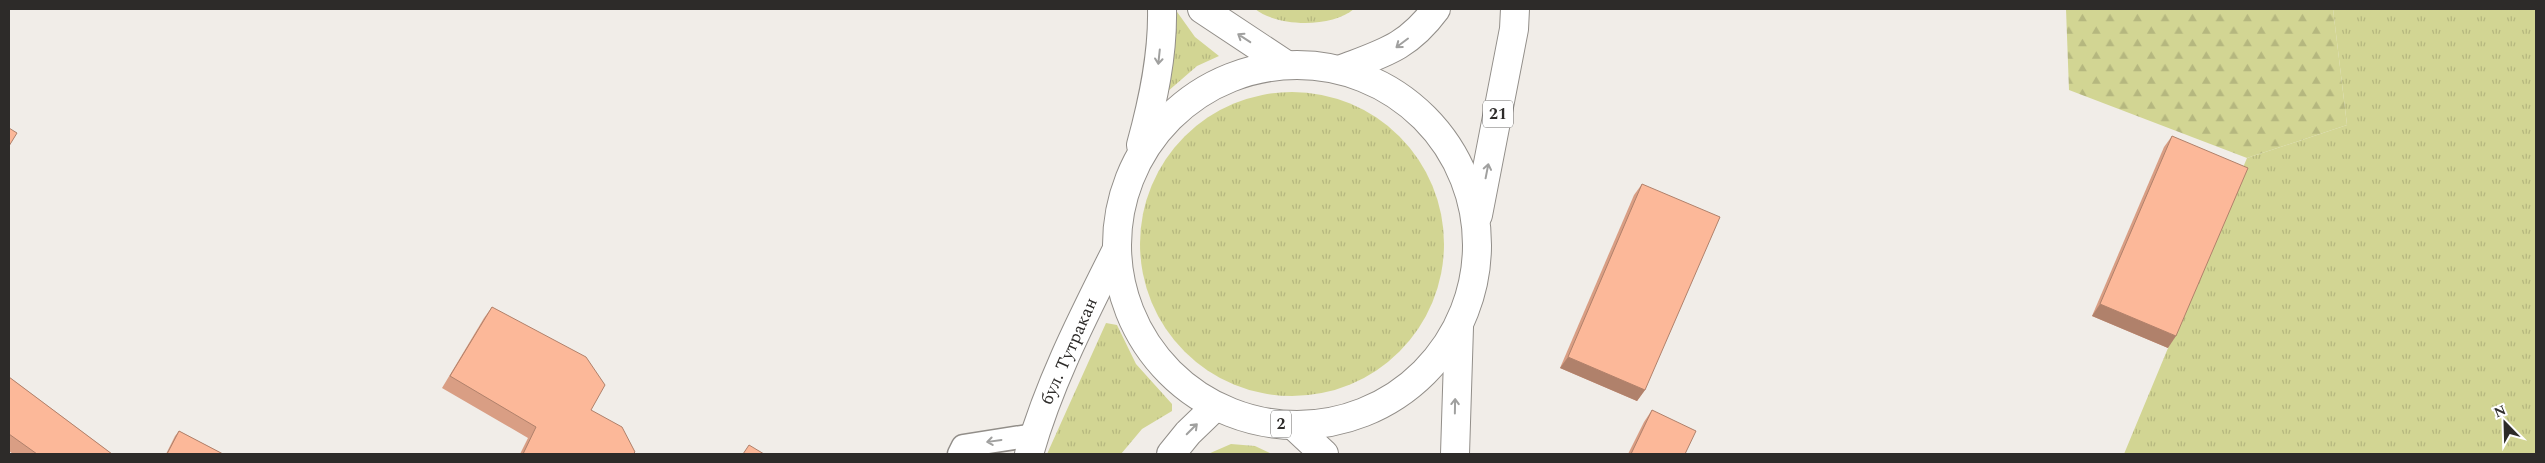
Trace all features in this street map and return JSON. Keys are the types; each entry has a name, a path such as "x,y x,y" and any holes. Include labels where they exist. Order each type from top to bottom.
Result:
{"main road":[{"path":"1135,165 1154,97 1162,9"},
{"name":"2","path":"1202,9 1285,64"},
{"name":"2","path":"1342,69 1394,50 1421,29 1436,9"},
{"name":"21","path":"1477,219 1519,16"},
{"name":"2","path":"1285,64 1342,69 1391,90 1432,123 1462,168 1477,219 1476,275 1470,301 1459,327 1430,368 1390,400 1344,420 1294,426 1254,421 1216,406 1175,380 1144,342 1124,299 1116,251 1120,207 1135,165 1161,126 1196,95 1238,74 1285,64"},
{"name":"бул. Тутракан","path":"1032,445 1050,393 1080,323 1116,251"},
{"name":"2","path":"1455,454 1459,327"},
{"path":"1171,454 1188,433 1216,406"},
{"name":"2","path":"1294,426 1324,454"}],"lane":[{"path":"959,454 963,446 1032,445"}],"green space":[{"path":"1175,9 1195,37 1219,56 1197,66 1167,92 1174,54"},
{"path":"1255,9 1354,9 1332,20 1304,23 1277,19"},
{"path":"2066,9 2333,9 2347,125 2247,158 2069,90"},
{"path":"2333,9 2536,9 2536,454 2124,454 2247,158 2347,125"},
{"path":"1277,92 1307,92 1336,98 1364,110 1389,126 1410,147 1426,172 1438,200 1444,229 1444,259 1433,302 1419,329 1400,352 1377,371 1350,385 1307,396 1277,396 1248,390 1220,378 1195,362 1174,341 1158,316 1146,288 1140,259 1140,229 1146,200 1158,172 1174,147 1195,126 1220,110 1248,98"},
{"path":"1106,323 1117,325 1136,364 1172,404 1172,411 1142,429 1121,454 1047,454"},
{"path":"1231,444 1255,446 1272,454 1208,454"}],"building":[{"path":"9,128 17,133 9,146"},
{"path":"2172,136 2248,168 2176,336 2100,304"},
{"path":"1642,184 1720,217 1645,390 1568,357"},
{"path":"492,307 586,357 605,385 591,410 622,427 635,452 633,454 523,454 536,427 450,376"},
{"path":"9,377 112,454 37,454 9,434"},
{"path":"1652,410 1696,431 1685,454 1631,454"},
{"path":"179,431 223,454 167,454"},
{"path":"749,445 764,454 743,454"}]}
